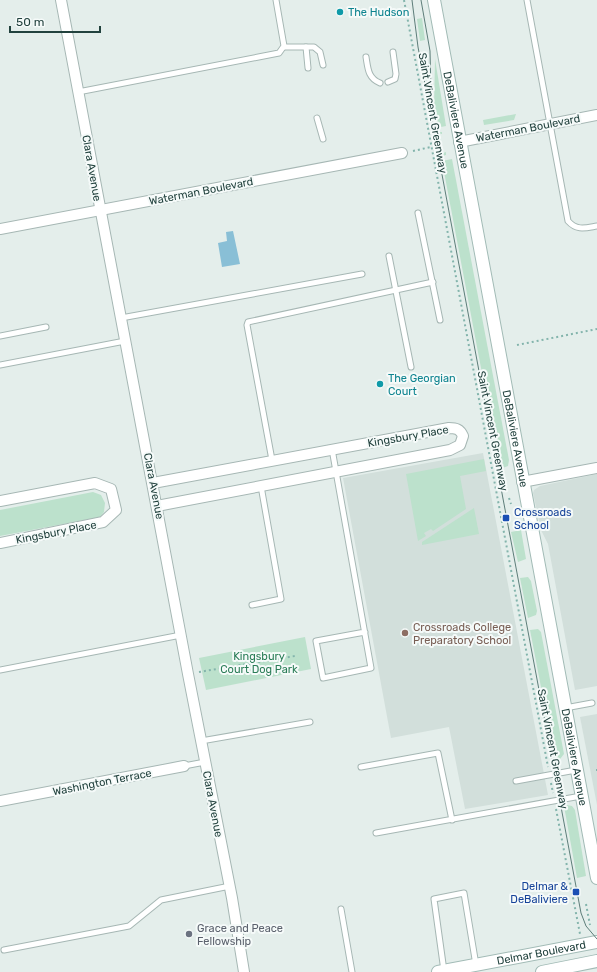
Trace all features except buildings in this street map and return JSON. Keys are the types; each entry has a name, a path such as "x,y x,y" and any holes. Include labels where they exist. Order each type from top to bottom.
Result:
{"main road":[{"name":"DeBaliviere Avenue","path":"434,0 522,482 597,878"},
{"name":"Delmar Boulevard","path":"441,971 597,942"},
{"name":"Delmar Boulevard","path":"542,972 597,961"}],"street":[{"name":"Clara Avenue","path":"61,0 120,318 230,886 244,972"},
{"name":"Waterman Boulevard","path":"459,142 597,115"},
{"name":"Waterman Boulevard","path":"0,229 402,153"},
{"name":"Kingsbury Place","path":"153,483 449,428 456,428 461,431 463,436 462,441 456,449 157,506"},
{"path":"522,482 597,468"},
{"name":"Kingsbury Place","path":"0,501 95,483 111,489 116,510 103,522 0,543"},
{"name":"Washington Terrace","path":"0,802 184,766"}],"lane":[{"path":"78,92 278,53 284,47 284,37 276,0"},
{"path":"527,0 568,221 573,227 581,229 597,226"},
{"path":"284,47 314,47 320,52 323,65"},
{"path":"306,48 308,68"},
{"path":"388,82 395,79 396,74 393,52"},
{"path":"366,57 369,75 373,80 380,83"},
{"path":"317,118 323,139"},
{"path":"418,213 440,320"},
{"path":"389,256 411,367"},
{"path":"120,318 362,274"},
{"path":"272,460 247,324 248,322 433,282"},
{"path":"0,336 46,327"},
{"path":"0,365 125,341"},
{"path":"332,449 365,632 371,668 322,678 316,641 365,632"},
{"path":"252,605 281,599 261,486"},
{"path":"0,670 181,635"},
{"path":"565,708 592,704"},
{"path":"201,741 310,722"},
{"path":"361,767 438,753 452,820"},
{"name":"Washington Terrace","path":"184,766 205,762"},
{"path":"516,781 576,770"},
{"path":"376,833 581,796"},
{"path":"4,950 129,926 161,900 230,886"},
{"path":"441,971 434,899 464,893 476,965"},
{"path":"341,909 352,972"}],"path":[{"name":"Saint Vincent Greenway","path":"404,0 580,936"},
{"path":"402,153 431,147"},
{"path":"516,345 597,329"},
{"path":"509,498 510,504"},
{"path":"188,674 295,656"},
{"path":"586,904 590,925"}],"shaded area":[{"name":"Crossroads College Preparatory School","path":"483,453 548,795 465,809 449,727 391,738 343,478"},
{"path":"597,474 597,686 575,690 548,544 541,530 533,493 534,490 540,486"},
{"path":"597,714 597,805 580,717"}],"green space":[{"path":"422,18 425,40 420,41 417,19"},
{"path":"427,54 427,82 423,55"},
{"path":"435,59 446,126 436,128 434,110"},
{"path":"516,114 514,120 484,125 483,120"},
{"path":"437,132 442,132 442,134 440,134 443,153 446,152 446,155 442,156"},
{"path":"452,159 509,460 508,466 500,469 442,161"},
{"path":"484,459 486,471 460,476 466,509 433,531 431,529 424,533 426,536 418,541 406,474"},
{"path":"93,492 101,495 105,503 104,512 100,517 0,536 0,510"},
{"path":"474,508 479,534 422,545 422,542"},
{"path":"521,530 526,559 518,562 511,532"},
{"path":"528,577 531,581 537,611 536,615 528,618 520,578"},
{"path":"538,629 541,632 564,754 560,759 555,760 530,630"},
{"name":"Kingsbury Court Dog Park","path":"305,637 311,669 206,690 199,658"},
{"path":"564,806 572,806 575,810 586,876 577,878"}],"water":[{"path":"233,231 240,264 222,267 218,243 227,241 226,232"}],"tram line":[{"path":"412,0 418,47 581,913 586,926 597,939"},
{"path":"421,0 430,51 431,92"}],"place":[{"name":"The Hudson","path":"340,12"},
{"name":"The Georgian Court","path":"380,384"},
{"name":"Crossroads School","path":"506,518"},
{"name":"Crossroads College Preparatory School","path":"405,633"},
{"name":"Delmar & DeBaliviere","path":"576,892"},
{"name":"Grace and Peace Fellowship","path":"189,934"}]}
